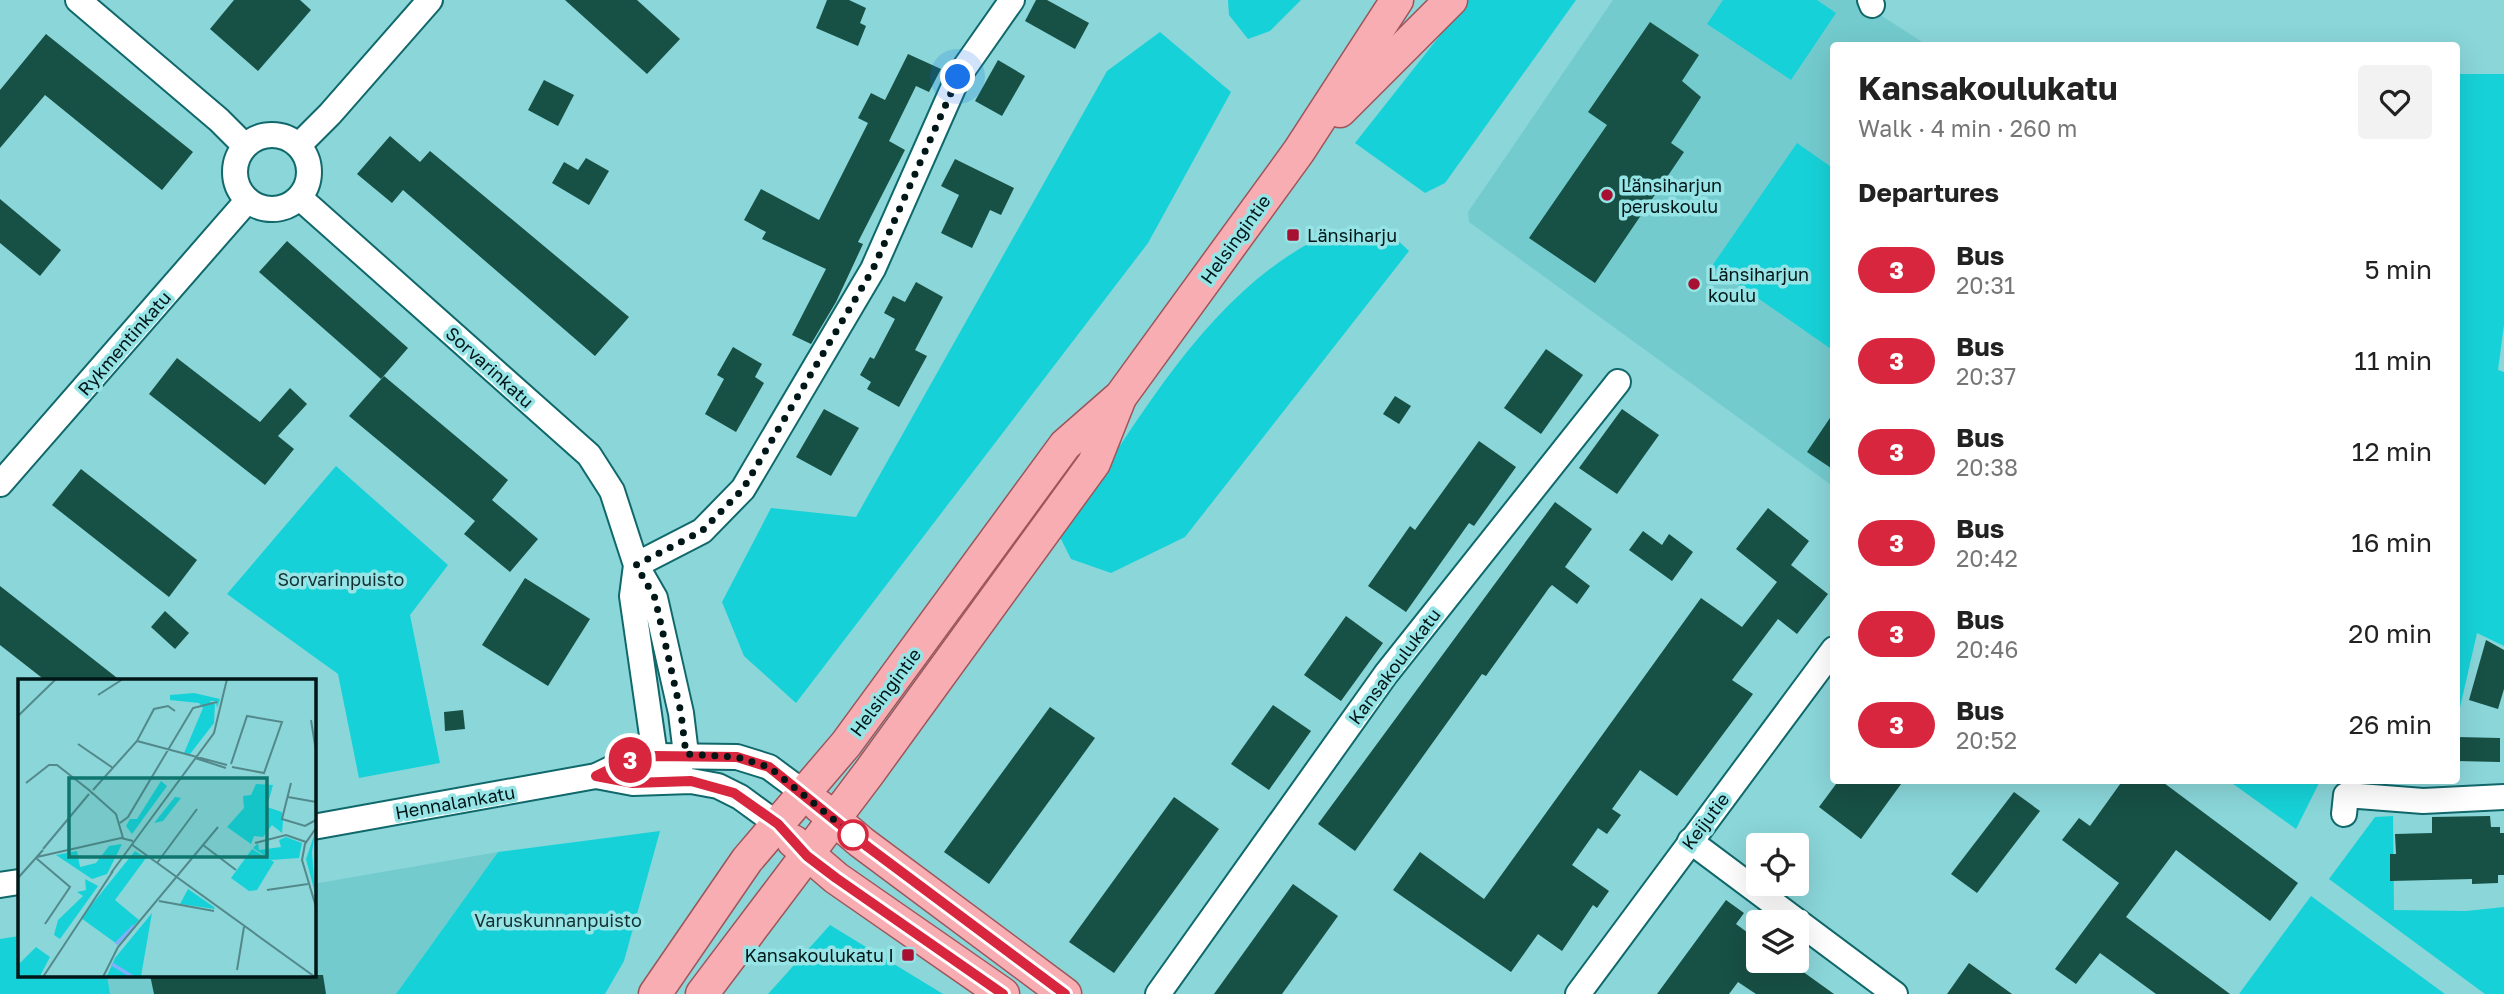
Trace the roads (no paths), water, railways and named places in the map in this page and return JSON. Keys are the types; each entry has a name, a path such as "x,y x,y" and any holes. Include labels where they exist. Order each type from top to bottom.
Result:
{"main road":[{"name":"Helsingintie","path":"655,994 747,860 846,744 912,658 1065,444 1121,396 1299,151 1397,0"},
{"name":"Helsingintie","path":"1299,151 1451,0"},
{"name":"Helsingintie","path":"702,994 807,856 1094,463 1121,396"},
{"name":"Hennalankatu","path":"804,793 834,819 1065,994"},
{"path":"778,824 807,856 1003,994"}],"street":[{"path":"78,0 219,120 244,145"},
{"path":"299,145 331,114 430,0"},
{"path":"636,565 702,531 743,489 873,269 958,77 1012,0"},
{"path":"262,135 285,136 299,145 309,162 309,181 300,198 286,207 265,209 247,201 236,184 234,163 244,145 262,135"},
{"name":"Sorvarinkatu","path":"300,198 589,456 612,491 636,565 655,598 681,713 686,754"},
{"name":"Rykmentinkatu","path":"0,484 247,201"},
{"name":"Kansakoulukatu","path":"1158,994 1386,674 1618,382"},
{"name":"Sorvarinkatu","path":"636,565 632,596 655,756 673,780"},
{"name":"Keijutie","path":"1578,994 1830,654"},
{"path":"673,780 686,754"},
{"name":"Hennalankatu","path":"315,827 596,776 629,760 655,756 686,754 737,757 769,767 804,793"},
{"name":"Hennalankatu","path":"596,776 633,783 673,780 718,786 747,801 778,824"},
{"path":"2344,814 2346,795 2423,800 2504,797"},
{"path":"1690,841 1895,994"},
{"path":"0,886 18,882"}],"place":[{"name":"Länsiharjun peruskoulu","path":"1607,195"},
{"name":"Länsiharju","path":"1293,235"},
{"name":"Länsiharjun koulu","path":"1694,284"},
{"name":"Kansakoulukatu I","path":"908,955"}],"park label":[{"name":"Sorvarinpuisto","path":"341,579"},
{"name":"Varuskunnanpuisto","path":"558,920"}]}
